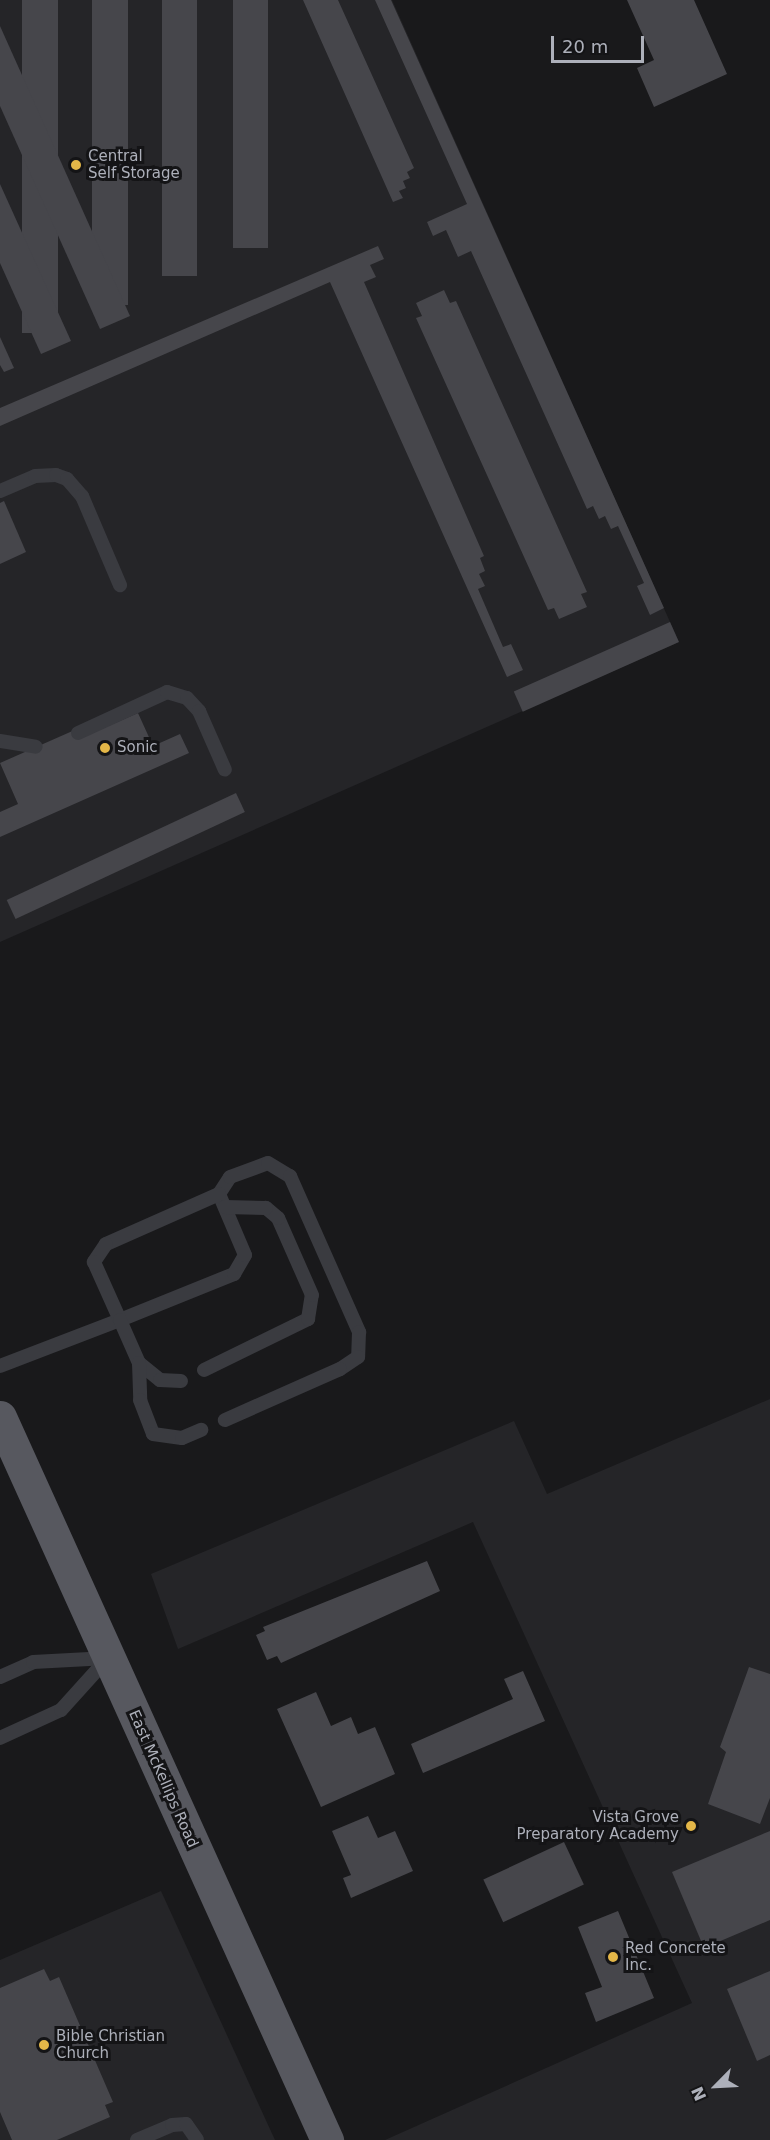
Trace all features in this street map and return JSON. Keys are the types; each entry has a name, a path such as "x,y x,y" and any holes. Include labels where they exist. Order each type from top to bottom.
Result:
{"main road":[{"name":"East McKellips Road","path":"0,1417 327,2140"}],"lane":[{"path":"0,491 35,476 56,475 67,479 82,496 120,585"},
{"path":"78,733 167,692 187,698 199,711 225,770"},
{"path":"0,741 36,747"},
{"path":"0,1366 234,1274 245,1255 222,1201 230,1177 268,1163 290,1176 359,1332 358,1357 340,1369 225,1420"},
{"path":"201,1430 182,1438 153,1434 140,1400 139,1363 94,1262 106,1244 222,1201 266,1208 278,1218 312,1295 308,1319 204,1370"},
{"path":"139,1363 160,1380 181,1381"},
{"path":"0,1677 33,1662 108,1658"},
{"path":"0,1738 61,1710 108,1658"},
{"path":"137,2140 172,2125 186,2124 197,2140"}],"shaded area":[{"path":"0,0 392,0 679,642 0,942"},
{"name":"Vista Grove Preparatory Academy","path":"770,1399 770,2140 385,2140 692,2003 473,1522 178,1649 151,1574 514,1421 547,1494"},
{"path":"161,1891 275,2140 0,2140 0,1960"}],"building":[{"path":"22,0 58,0 58,333 22,333"},
{"path":"92,0 128,0 128,305 92,305"},
{"path":"162,0 197,0 197,276 162,276"},
{"path":"233,0 268,0 268,248 233,248"},
{"path":"303,0 338,0 414,168 407,172 410,178 403,181 406,188 399,191 403,198 393,202"},
{"path":"375,0 391,0 664,608 650,615 637,586 644,583 618,526 611,529 605,516 599,519 593,506 587,509 471,251 458,257 446,230 433,236 427,222 467,204"},
{"path":"627,0 694,0 727,74 654,107 637,68 654,60"},
{"path":"0,26 130,316 100,329 0,106"},
{"path":"0,184 71,341 41,354 0,263"},
{"path":"378,246 384,259 370,265 376,277 364,282 484,556 480,558 485,571 479,574 485,586 478,589 503,647 511,644 523,670 507,677 330,282 0,426 0,408"},
{"path":"444,290 450,303 456,301 587,592 581,594 587,607 559,619 554,608 548,610 416,318 422,316 416,303"},
{"path":"0,337 14,368 4,372 0,365"},
{"path":"4,501 26,552 0,564 0,503"},
{"path":"670,622 679,642 523,712 514,692"},
{"path":"138,713 153,746 180,734 189,753 0,837 0,812 18,804 0,763 77,729 81,738"},
{"path":"236,793 245,812 16,919 7,900"},
{"path":"427,1561 440,1591 281,1663 277,1656 267,1660 256,1635 265,1631 263,1627"},
{"path":"749,1667 770,1674 770,1798 760,1824 708,1804 726,1752 720,1747"},
{"path":"523,1671 545,1721 423,1773 411,1744 513,1699 504,1679"},
{"path":"316,1692 331,1726 351,1717 358,1734 375,1727 395,1774 321,1807 277,1709"},
{"path":"368,1816 378,1838 395,1831 413,1871 351,1898 343,1878 351,1875 332,1831"},
{"path":"770,1831 770,1920 704,1948 672,1872"},
{"path":"564,1842 584,1885 503,1922 483,1880"},
{"name":"Red Concrete Inc.","path":"618,1911 654,1998 596,2022 585,1993 602,1987 578,1927"},
{"name":"Bible Christian Church","path":"44,1969 50,1981 59,1977 113,2102 105,2105 110,2117 57,2140 12,2140 0,2112 0,1988"},
{"path":"770,1971 770,2055 757,2061 727,1989"}],"place":[{"name":"Central Self Storage","path":"76,165"},
{"name":"Sonic","path":"105,748"},
{"name":"Vista Grove Preparatory Academy","path":"691,1826"},
{"name":"Red Concrete Inc.","path":"613,1957"},
{"name":"Bible Christian Church","path":"44,2045"}]}
